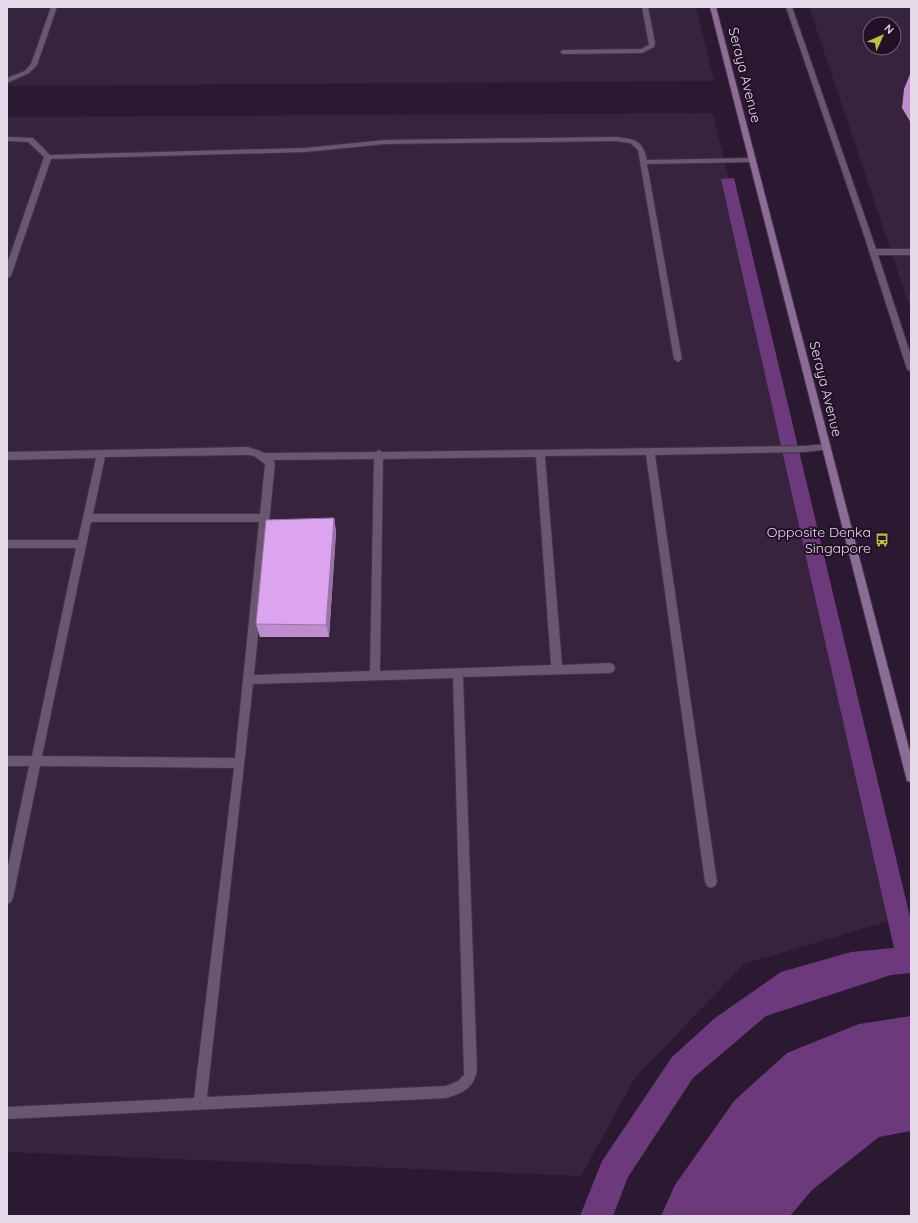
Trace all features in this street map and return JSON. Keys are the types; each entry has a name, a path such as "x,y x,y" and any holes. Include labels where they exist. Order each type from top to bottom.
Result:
{"street":[{"name":"Seraya Avenue","path":"713,7 911,777"}],"lane":[{"path":"7,81 27,72 34,65 54,7"},
{"path":"563,52 642,51 649,48 652,46 652,43 645,7"},
{"path":"789,7 873,252 911,369"},
{"path":"7,139 30,140 48,157 305,150 385,142 615,139 632,141 641,149 678,359"},
{"path":"7,276 48,157"},
{"path":"643,162 752,160"},
{"path":"873,252 911,252"},
{"path":"264,457 379,454 540,454 805,449 826,447"},
{"path":"7,456 248,451 257,453 270,463 240,763 200,1104"},
{"path":"650,451 710,882"},
{"path":"7,898 101,454"},
{"path":"374,676 379,454"},
{"path":"540,454 557,670"},
{"path":"87,518 264,518"},
{"path":"7,544 82,544"},
{"path":"248,680 610,668"},
{"path":"7,1113 446,1092 461,1088 468,1082 471,1070 458,673"},
{"path":"7,761 240,763"}],"shaded area":[{"path":"7,7 696,7 714,81 7,86"},
{"path":"809,7 911,7 911,311"},
{"path":"713,113 906,916 744,964 635,1078 581,1176 7,1152 7,117"},
{"path":"734,178 911,921 911,973 891,975 766,1016 693,1078 628,1177 613,1216 580,1216 602,1161 672,1057 715,1018 781,972 851,952 894,948 721,179"},
{"path":"911,1016 911,1131 879,1137 812,1190 790,1216 661,1216 675,1185 734,1101 787,1053 859,1024"}],"building":[{"path":"334,518 326,625 256,624 266,520"}],"place":[{"name":"Opposite Denka Singapore","path":"882,540"}]}
